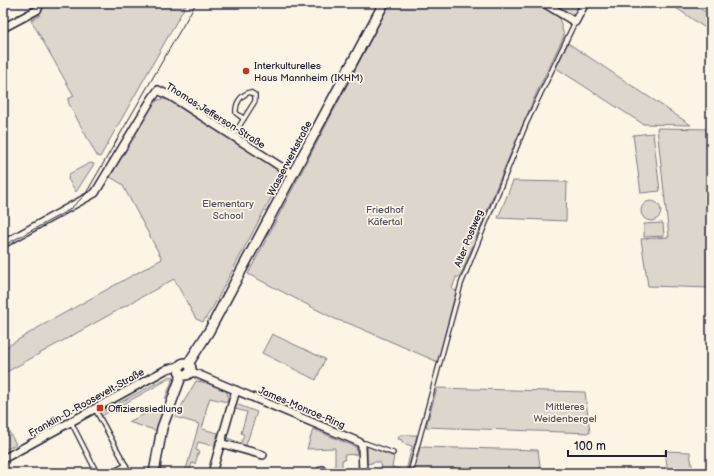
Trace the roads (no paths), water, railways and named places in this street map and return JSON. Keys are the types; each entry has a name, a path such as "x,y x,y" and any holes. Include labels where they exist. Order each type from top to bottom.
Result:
{"street":[{"path":"3,28 37,10 41,3"},
{"name":"Wasserwerkstraße","path":"154,473 162,428 185,369 209,331 384,3"},
{"path":"544,3 575,22"},
{"name":"Alter Postweg","path":"575,22 585,3"},
{"name":"Thomas-Jefferson-Straße","path":"3,244 95,193 158,90 172,97 292,174"},
{"name":"Franklin-D.-Roosevelt-Straße","path":"3,459 167,369 185,369"},
{"name":"James-Monroe-Ring","path":"185,369 360,443"},
{"path":"212,473 236,390"},
{"path":"220,443 263,455"},
{"path":"360,443 362,449 363,473"}],"lane":[{"name":"Alter Postweg","path":"410,473 461,284 526,124 575,22"},
{"path":"233,136 244,119 255,101 255,95 250,92 243,94 235,107 236,113 244,119"},
{"path":"95,409 130,473"},
{"path":"71,422 97,473"},
{"name":"James-Monroe-Ring","path":"360,443 365,443 394,453"},
{"path":"111,473 126,465"}],"tram line":[{"path":"3,246 69,210 85,195 196,3"}],"place":[{"name":"Interkulturelles Haus Mannheim (IKHM)","path":"246,71"},
{"name":"Offizierssiedlung","path":"100,408"}],"park label":[{"name":"Elementary School","path":"228,208"},
{"name":"Friedhof Käfertal","path":"385,214"},
{"name":"Mittleres Weidenbergel","path":"565,412"}]}
